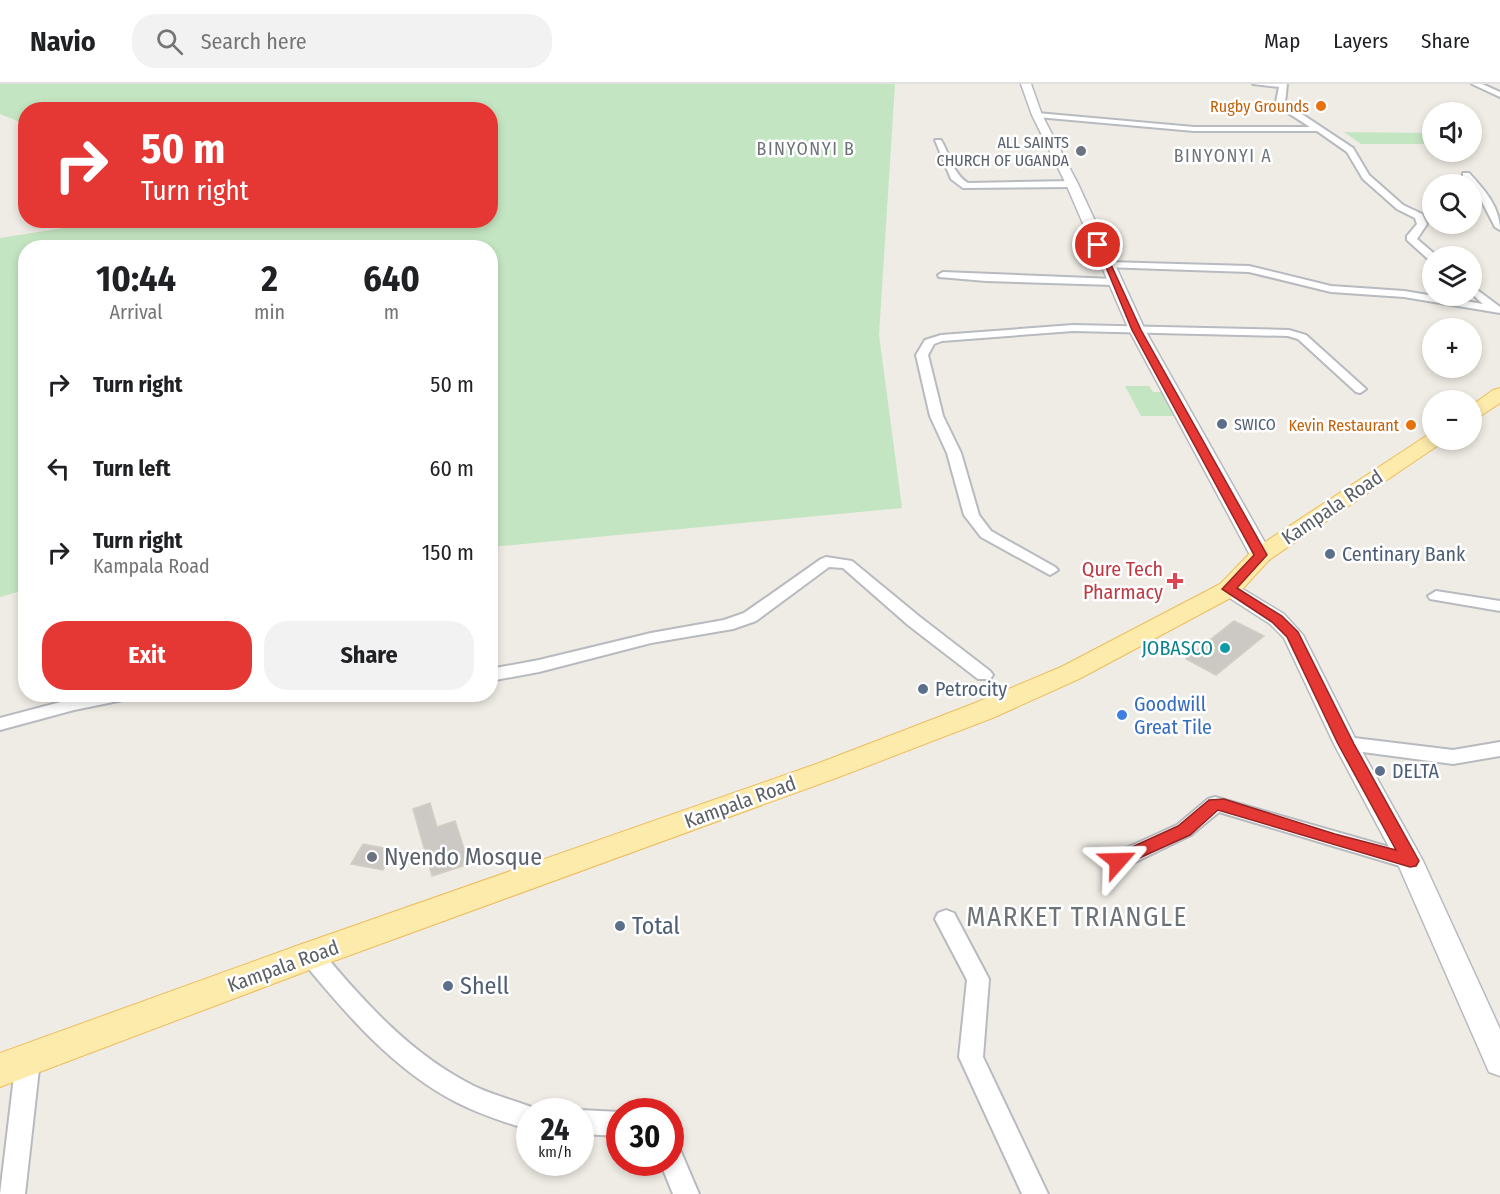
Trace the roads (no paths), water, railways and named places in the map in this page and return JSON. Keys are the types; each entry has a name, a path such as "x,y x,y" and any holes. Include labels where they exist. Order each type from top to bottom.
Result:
{"main road":[{"path":"1026,84 1037,115 1072,184 1137,330 1261,555"},
{"path":"1482,406 1500,394"},
{"name":"Kampala Road","path":"0,1070 311,955 830,770 985,710 1070,674 1229,589 1261,555 1422,447"}],"street":[{"path":"1257,84 1283,84 1280,102 1282,105 1350,150 1366,177 1400,207 1419,216 1422,224 1412,236 1412,240 1422,248"},
{"path":"1476,84 1500,95"},
{"path":"1037,115 1182,128 1281,131 1321,129"},
{"path":"938,142 955,179 966,186 1072,184"},
{"path":"1482,192 1500,227"},
{"path":"1107,265 1249,269 1331,289 1404,294 1498,309"},
{"path":"944,275 1015,280 1114,282"},
{"path":"1482,297 1498,309"},
{"path":"1050,570 986,534 978,527 964,500 954,453 944,437 935,408 922,355 924,347 929,342 941,338 1058,328 1289,333 1297,335 1360,388"},
{"path":"498,674 539,666 651,638 739,621 750,617 812,570 826,562 835,561 847,564 984,675"},
{"path":"1229,589 1277,619 1293,635 1346,744 1410,861 1500,1062"},
{"path":"1436,596 1500,606"},
{"path":"0,724 84,702"},
{"path":"1346,744 1452,757 1500,749"},
{"path":"1118,861 1184,830 1215,804 1410,861"},
{"path":"946,919 978,980 971,1058 1035,1194"},
{"path":"311,955 368,1023 405,1056 462,1094 516,1114"},
{"path":"12,1194 28,1060"},
{"path":"678,1176 686,1194"}],"place":[{"name":"Rugby Grounds","path":"1321,106"},
{"name":"ALL SAINTS CHURCH OF UGANDA","path":"1081,151"},
{"name":"SWICO","path":"1222,424"},
{"name":"Kevin Restaurant","path":"1411,425"},
{"name":"Centinary Bank","path":"1330,554"},
{"name":"Qure Tech Pharmacy","path":"1175,581"},
{"name":"JOBASCO","path":"1225,648"},
{"name":"Petrocity","path":"923,689"},
{"name":"Goodwill Great Tile","path":"1122,715"},
{"name":"DELTA","path":"1380,771"},
{"name":"Nyendo Mosque","path":"372,857"},
{"name":"Total","path":"620,926"},
{"name":"Shell","path":"448,986"}],"district":[{"name":"BINYONYI B","path":"806,149"},
{"name":"BINYONYI A","path":"1223,156"},
{"name":"MARKET TRIANGLE","path":"1077,917"}]}
